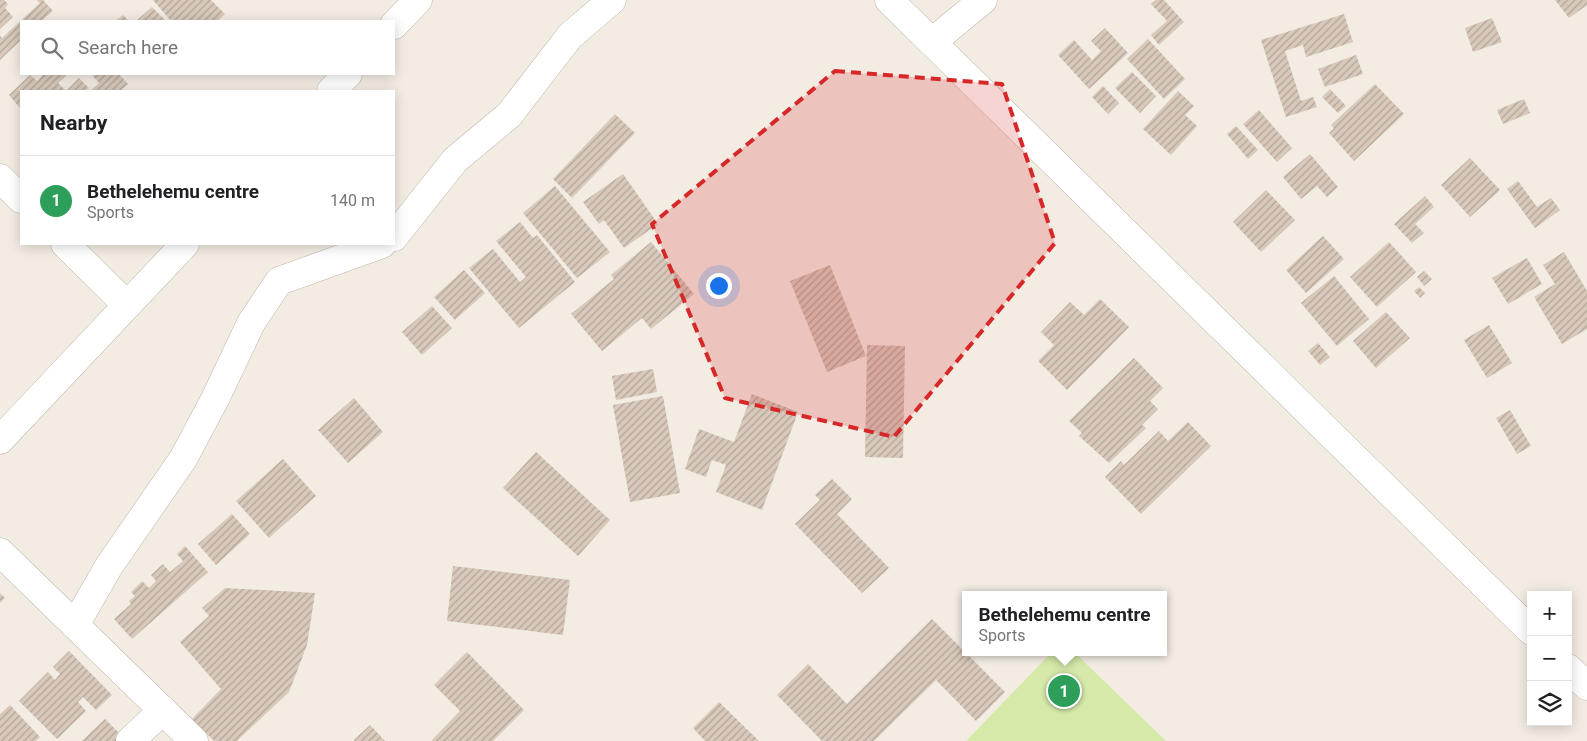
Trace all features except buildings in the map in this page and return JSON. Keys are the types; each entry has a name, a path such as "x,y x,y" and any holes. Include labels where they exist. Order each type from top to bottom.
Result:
{"street":[{"path":"395,24 418,0"},
{"path":"395,236 455,160 508,115 570,36 612,0"},
{"path":"889,0 1527,627"},
{"path":"932,42 983,0"},
{"path":"332,90 347,75"},
{"path":"0,178 20,199"},
{"path":"66,245 127,305"},
{"path":"0,440 184,245"},
{"path":"75,625 109,566 183,459 215,399 250,323 279,281 379,245"},
{"path":"0,552 194,741"},
{"path":"1572,672 1587,686"},
{"path":"130,741 163,710"}],"highlighted area":[{"path":"835,71 1002,84 1055,243 894,437 725,398 652,224"}],"green space":[{"path":"1048,656 1078,656 1166,741 966,741"}],"place":[{"name":"Bethelehemu centre","path":"1064,691"}]}
